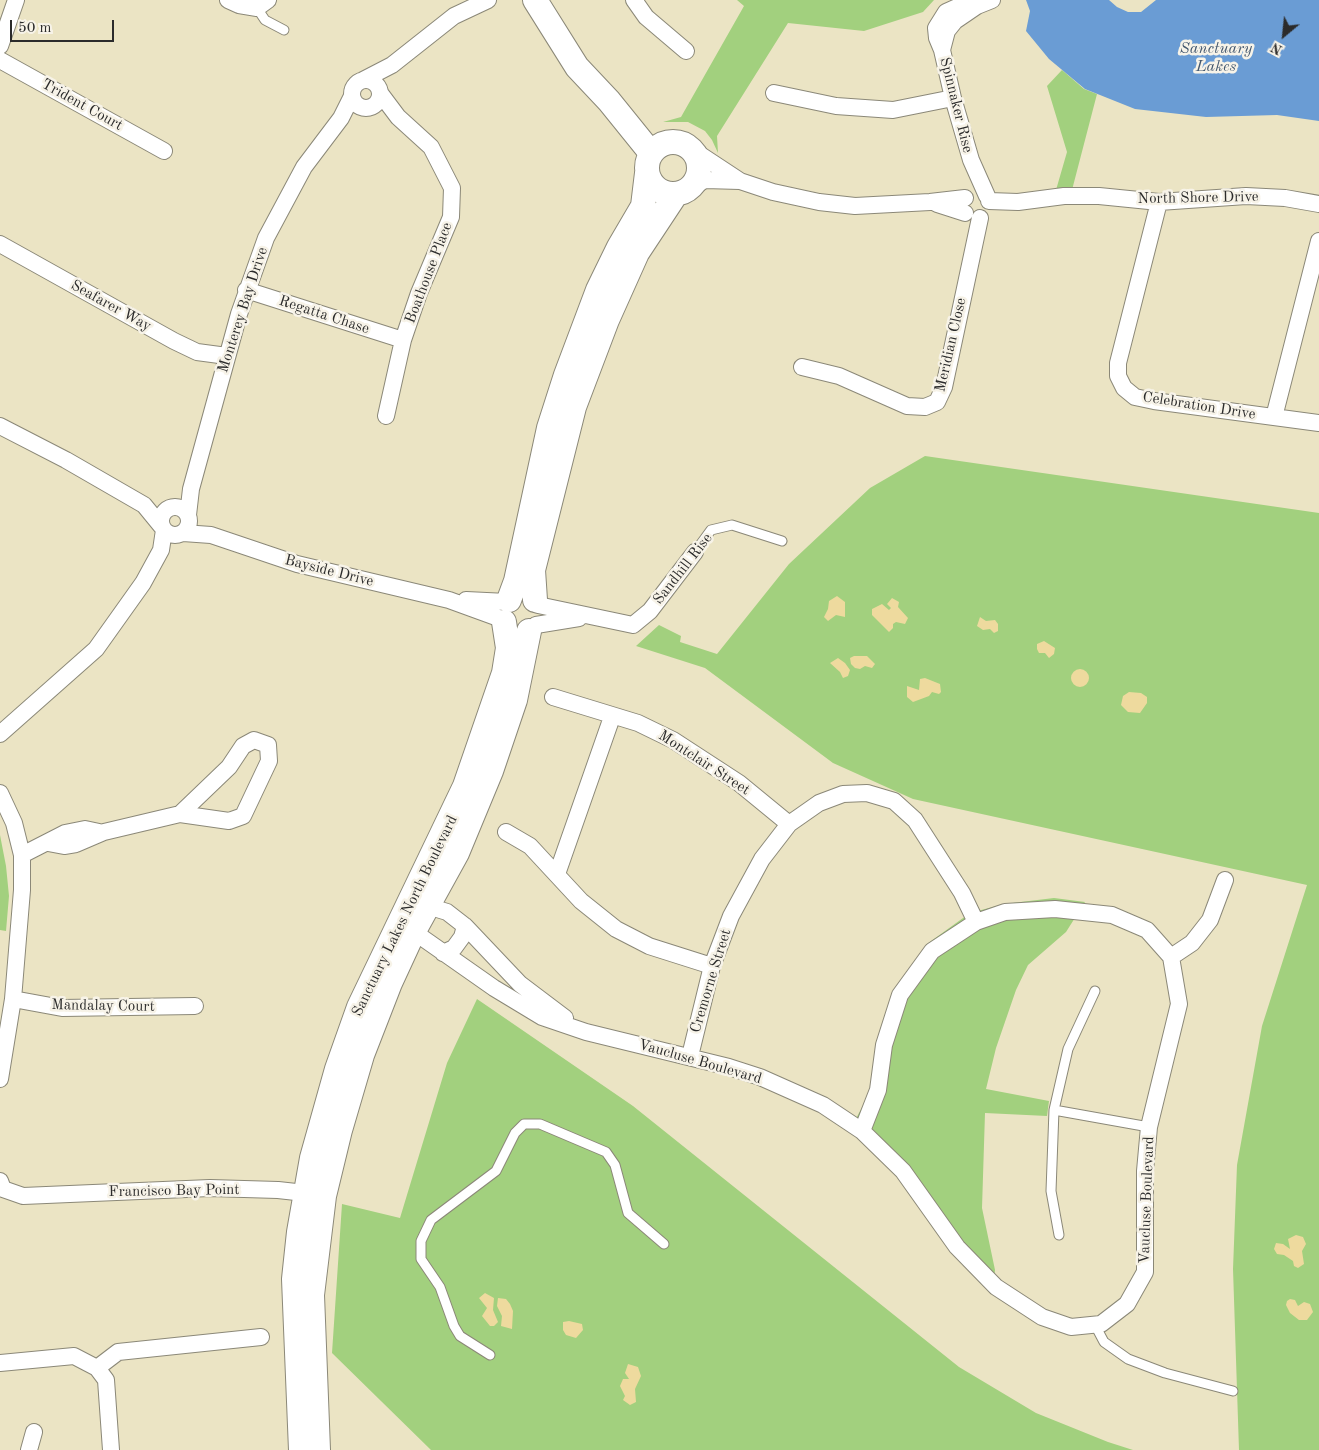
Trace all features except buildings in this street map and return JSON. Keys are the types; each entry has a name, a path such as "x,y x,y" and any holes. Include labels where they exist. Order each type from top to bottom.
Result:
{"street":[{"path":"0,46 16,0"},
{"path":"228,0 239,5 262,4"},
{"path":"374,99 356,104 352,96 353,87 392,65 454,16 488,0"},
{"path":"534,0 577,67 656,156 655,187 668,194 683,191 705,180 740,181"},
{"path":"634,0 646,17 686,51"},
{"name":"Spinnaker Rise","path":"976,207 971,160 953,98 942,50 947,31 955,22 984,3"},
{"name":"Trident Court","path":"0,60 164,151"},
{"path":"340,118 374,99 392,65"},
{"path":"364,80 374,82 374,99"},
{"path":"774,93 836,106 893,110 953,98"},
{"name":"Monterey Bay Drive","path":"0,734 96,649 121,616 161,550 178,526 191,489 246,290 266,238 304,167 340,118 352,96"},
{"name":"Boathouse Place","path":"374,99 398,117 431,147 452,188 451,217 419,293 403,340 386,416"},
{"path":"656,156 679,142 740,181 773,192 819,202 855,206 930,202 976,207"},
{"path":"683,191 699,174 698,158 693,150"},
{"name":"Sanctuary Lakes North Boulevard","path":"318,1450 312,1295 314,1194 324,1114 348,1038 418,902 454,813 484,730 506,661 508,643 506,611 516,581 549,428 563,384 598,290 619,247 643,206 656,156"},
{"name":"Sanctuary Lakes North Boulevard","path":"418,902 457,853 491,771 515,700 534,615 533,570 574,407 607,320 637,253 683,191"},
{"name":"North Shore Drive","path":"976,207 1064,196 1098,196 1159,202 1246,196 1285,198 1319,204"},
{"name":"Celebration Drive","path":"1159,202 1118,364 1118,376 1124,388 1135,396 1154,400 1319,423"},
{"name":"Meridian Close","path":"802,367 839,376 907,406 925,407 937,402 946,381 975,235 976,207"},
{"path":"1274,417 1319,241"},
{"name":"Seafarer Way","path":"0,244 174,341 197,352 227,356"},
{"name":"Regatta Chase","path":"246,290 403,340"},
{"path":"0,426 66,460 178,526"},
{"path":"178,526 161,518 191,489"},
{"path":"144,505 182,508 178,526"},
{"name":"Bayside Drive","path":"178,526 297,564 449,600 506,611"},
{"name":"Sandhill Rise","path":"534,615 588,617 633,625 650,611 695,552"},
{"path":"524,595 534,615 518,632 506,611 524,595"},
{"name":"Montclair Street","path":"553,697 612,717 638,723 673,740 739,783 789,824"},
{"path":"557,874 612,717"},
{"path":"22,855 48,843 64,846 76,844 104,832 180,814 229,821 243,816 269,761 268,746 254,740 243,746 229,767 180,814"},
{"path":"0,793 14,822 22,855 22,890 13,999 0,1079"},
{"name":"Cremorne Street","path":"690,1056 712,966 731,916 762,859 789,824 819,803 843,794 867,793 894,801 915,820 962,893 976,922"},
{"path":"506,832 530,846 581,901 616,929 649,946 712,966"},
{"path":"862,1131 878,1090 884,1045 900,995 932,951 976,922 1005,912 1054,910 1112,915 1147,930 1172,957 1192,943 1210,920 1225,880"},
{"name":"Vaucluse Boulevard","path":"418,902 441,908 464,926 520,984 546,1005 586,1032"},
{"path":"443,953 454,948 462,937 464,926"},
{"name":"Vaucluse Boulevard","path":"406,927 542,1017 586,1032 690,1056 760,1077 823,1105 862,1131 903,1171 957,1247 996,1287 1042,1317 1071,1326 1101,1324 1127,1304 1145,1272 1145,1172 1149,1127 1179,1004 1172,957"},
{"name":"Mandalay Court","path":"13,999 62,1008 195,1006"},
{"name":"Francisco Bay Point","path":"1,1187 23,1196 210,1188 314,1194"},
{"name":"Sanctuary Lakes North Boulevard","path":"301,1450 294,1279 314,1194"},
{"path":"97,1368 118,1352 261,1337"},
{"path":"0,1363 74,1356 97,1368 106,1380 111,1450"},
{"path":"29,1450 34,1432"}],"lane":[{"path":"262,4 265,20 284,30"},
{"name":"Sandhill Rise","path":"695,552 711,530 732,525 782,541"},
{"path":"1059,1235 1051,1191 1054,1110 1068,1049 1095,991"},
{"name":"Vaucluse Boulevard","path":"1054,1110 1149,1127"},
{"path":"490,1355 460,1336 440,1287 421,1259 421,1241 431,1220 496,1171 515,1133 524,1124 540,1124 606,1152 615,1165 628,1213 664,1244"},
{"path":"1095,1324 1104,1342 1128,1359 1165,1373 1233,1391"}],"green space":[{"path":"737,0 934,0 923,12 864,31 788,23 717,136 718,153 705,131 688,122 663,122 681,117 744,6"},
{"path":"1062,70 1084,89 1097,94 1072,190 1056,190 1067,152 1047,86"},
{"path":"925,456 1319,513 1319,1450 1239,1450 1233,1269 1237,1165 1262,1026 1307,885 913,799 833,763 705,668 636,646 659,625 681,636 680,642 717,654 789,564 870,488"},
{"path":"0,835 9,896 6,931 0,930"},
{"path":"1054,898 1085,902 1066,932 1028,965 1016,990 996,1048 986,1089 1049,1101 1047,1116 985,1113 982,1208 995,1270 994,1281 853,1124 873,1087 894,992 927,944 970,913 1004,904"},
{"path":"477,999 633,1106 959,1367 1036,1413 1133,1450 431,1450 332,1353 342,1204 400,1218 447,1063"}],"sand":[{"path":"837,596 845,602 845,617 836,615 828,621 824,617 829,601"},
{"path":"892,598 899,602 898,607 908,618 905,624 896,622 893,624 893,628 889,632 872,615 872,609 882,604 889,610 891,608 887,604"},
{"path":"980,617 986,621 995,620 998,624 998,631 994,633 990,629 983,630 977,626"},
{"path":"1044,641 1055,648 1054,654 1049,658 1045,653 1039,653 1037,649 1037,644"},
{"path":"854,656 867,656 875,664 872,668 865,666 860,669 855,668 851,664 850,658"},
{"path":"838,658 850,670 848,676 843,678 840,672 830,663"},
{"path":"1080,669 1087,671 1089,678 1087,685 1080,687 1073,685 1071,678 1073,671"},
{"path":"925,678 940,684 941,692 939,694 932,692 929,696 913,702 907,697 907,686 919,690 920,679"},
{"path":"1129,692 1141,693 1147,697 1147,703 1140,713 1128,712 1121,705 1123,696"},
{"path":"1296,1235 1303,1237 1306,1244 1302,1251 1304,1264 1298,1268 1294,1266 1293,1261 1284,1255 1277,1254 1274,1249 1276,1243 1283,1244 1290,1249 1288,1239"},
{"path":"485,1293 494,1298 493,1310 498,1322 494,1326 490,1326 482,1316 487,1308 479,1298"},
{"path":"498,1298 506,1299 510,1304 513,1311 512,1329 501,1326 502,1316 497,1306"},
{"path":"1290,1299 1295,1300 1298,1306 1304,1302 1310,1304 1313,1312 1307,1320 1299,1320 1290,1313 1286,1305"},
{"path":"569,1321 582,1324 583,1330 576,1338 566,1335 563,1330 563,1322"},
{"path":"628,1364 638,1367 641,1376 635,1389 636,1402 630,1405 623,1400 625,1396 620,1386 623,1379 629,1379 625,1373"}],"water":[{"name":"Sanctuary Lakes","path":"1026,0 1109,0 1117,7 1128,12 1141,12 1156,0 1319,0 1319,121 1277,115 1206,117 1135,109 1085,89 1049,59 1026,31 1030,11"}]}
